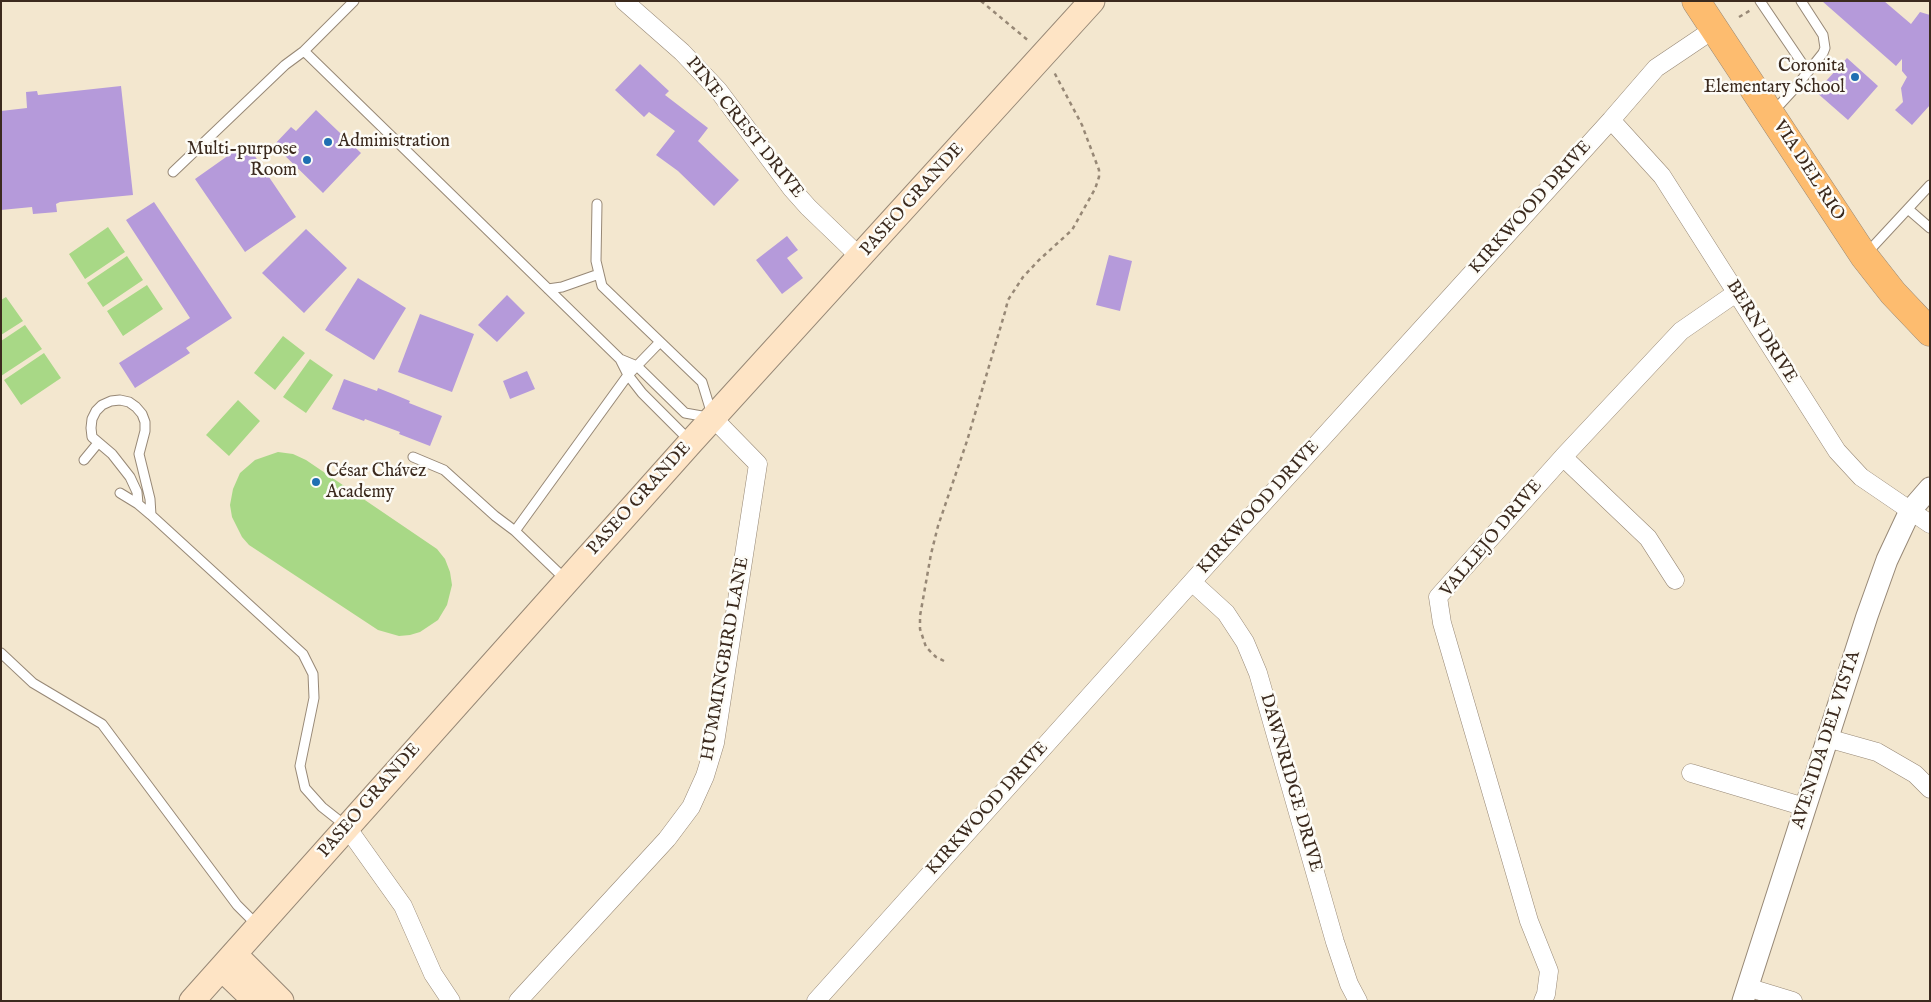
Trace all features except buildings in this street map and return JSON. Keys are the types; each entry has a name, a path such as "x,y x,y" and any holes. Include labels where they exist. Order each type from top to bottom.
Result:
{"main road":[{"name":"PASEO GRANDE","path":"192,1001 346,826 691,442 861,258 1092,1"},
{"name":"VIA DEL RIO","path":"1696,1 1864,256 1893,293 1930,332"},
{"path":"256,1001 231,977 228,962 243,963 281,1001"}],"street":[{"name":"PINE CREST DRIVE","path":"624,1 682,52 718,90 792,189 861,258"},
{"name":"KIRKWOOD DRIVE","path":"816,1001 1656,68 1714,28"},
{"name":"BERN DRIVE","path":"1611,120 1662,176 1837,451 1861,477 1930,524"},
{"name":"VALLEJO DRIVE","path":"1543,1001 1546,994 1549,971 1529,921 1442,623 1438,597 1563,457 1680,331 1736,293"},
{"name":"HUMMINGBIRD LANE","path":"518,1001 667,839 691,808 705,776 715,743 758,464 713,418"},
{"path":"1563,457 1648,538 1675,580"},
{"name":"AVENIDA DEL VISTA","path":"1745,994 1827,738 1887,560 1910,510 1930,488"},
{"name":"DAWNRIDGE DRIVE","path":"1192,582 1226,613 1245,642 1258,673 1335,942 1349,984 1358,1001"},
{"path":"1827,738 1877,752 1915,774 1930,789"},
{"path":"1691,773 1805,808"},
{"path":"346,826 403,906 433,974 451,1001"},
{"path":"1745,994 1793,1001"}],"lane":[{"path":"173,172 285,65 304,51 354,1"},
{"path":"1760,1 1808,72"},
{"path":"1771,114 1823,53 1825,42 1823,35 1801,1"},
{"path":"304,51 620,359 628,376 642,393 691,442"},
{"path":"1864,256 1930,185"},
{"path":"597,204 596,261 602,286 702,382 713,418 685,413 637,366 620,359"},
{"path":"1908,209 1930,228"},
{"path":"548,288 562,286 599,274"},
{"path":"515,530 628,376 660,342"},
{"path":"138,504 137,492 130,477 112,454 92,437 92,419 96,411 102,405 111,401 129,402 142,414 145,422 145,431 139,454 150,499 151,515"},
{"path":"84,460 98,443"},
{"path":"413,457 444,470 495,516 515,530 567,581"},
{"path":"120,493 151,515 303,654 313,674 314,698 300,766 305,788 322,807 346,826"},
{"path":"1,653 33,683 102,724 237,905 258,927"}],"path":[{"path":"981,1 1032,45"},
{"path":"1739,17 1751,10"},
{"path":"944,661 930,652 923,639 920,629 920,616 938,526 969,433 1004,312 1008,300 1023,277 1072,230 1095,189 1099,177 1099,170 1082,125 1054,72"}],"green space":[{"path":"108,227 125,252 85,279 69,254"},
{"path":"127,256 143,280 103,307 87,283"},
{"path":"147,285 163,309 123,336 107,311"},
{"path":"6,297 23,321 1,335 1,300"},
{"path":"25,325 42,349 1,376 1,341"},
{"path":"283,336 305,353 275,390 254,373"},
{"path":"44,353 61,378 21,405 4,380"},
{"path":"310,359 333,375 306,413 283,397"},
{"path":"238,400 260,421 229,456 206,435"},
{"path":"278,452 293,454 306,460 437,549 445,559 452,585 447,605 438,620 420,632 410,635 399,636 378,630 249,545 242,537 232,517 230,505 233,489 240,473 255,460"}],"place":[{"name":"Coronita Elementary School","path":"1855,77"},
{"name":"Administration","path":"328,142"},
{"name":"Multi-purpose Room","path":"307,160"},
{"name":"César Chávez Academy","path":"316,482"}]}
